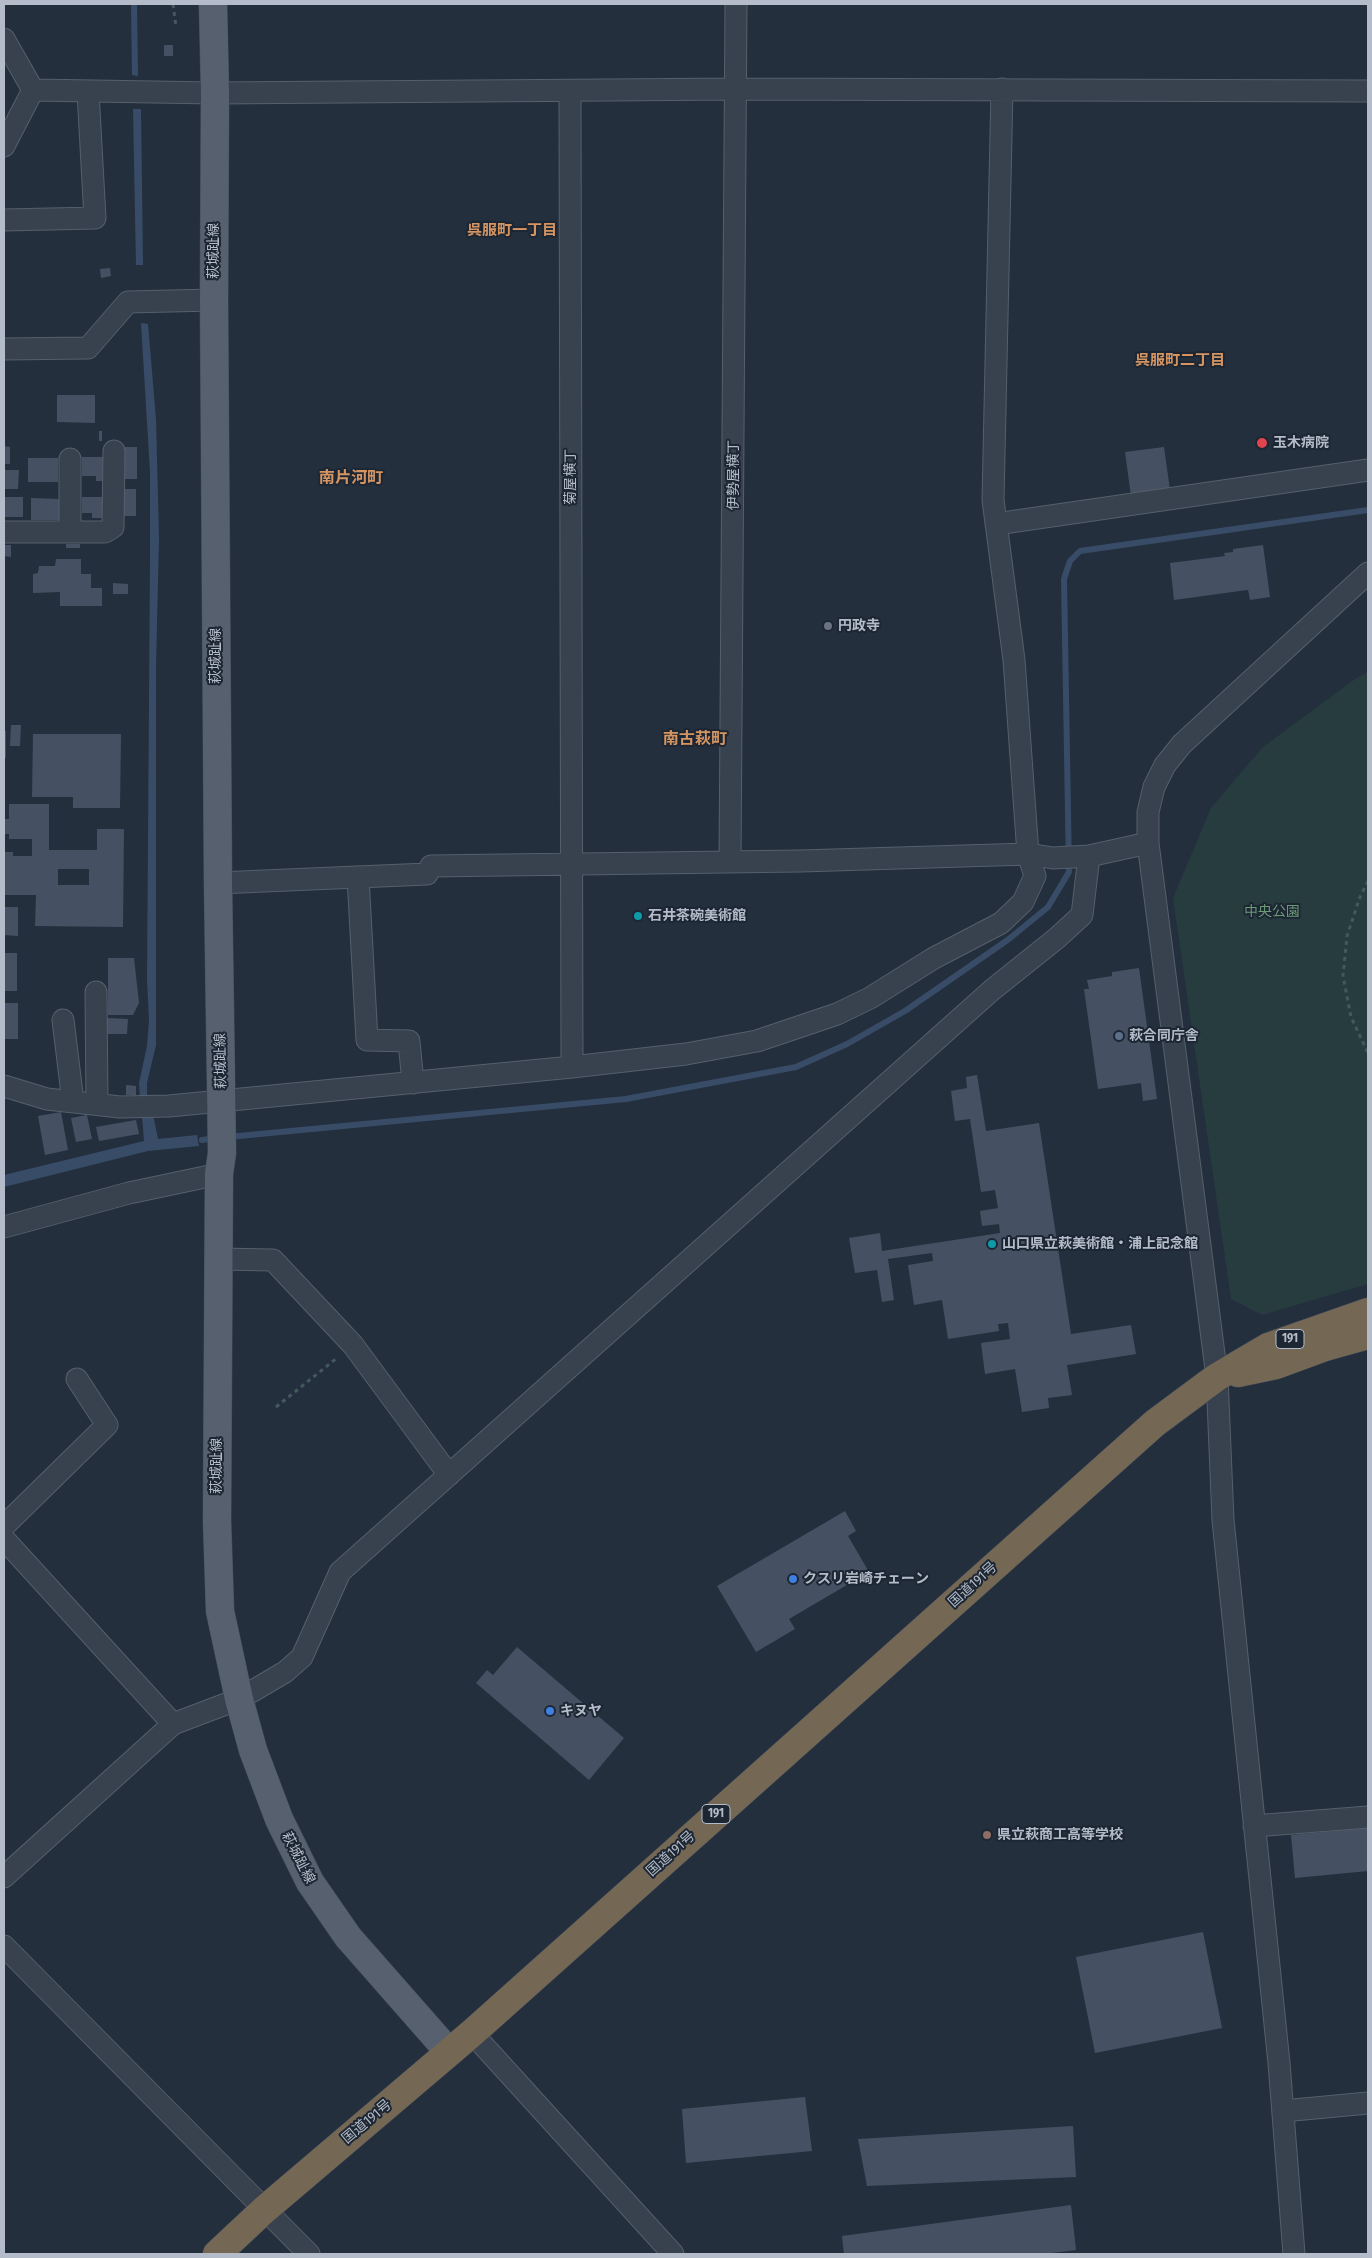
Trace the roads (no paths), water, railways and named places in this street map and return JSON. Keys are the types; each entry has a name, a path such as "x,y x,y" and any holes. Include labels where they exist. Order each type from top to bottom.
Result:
{"highway":[{"name":"国道191号","path":"217,2254 264,2210 472,2033 1148,1430 1217,1378 1268,1347 1368,1312"},
{"name":"国道191号","path":"1217,1378 1276,1365 1326,1347 1368,1335"}],"main road":[{"name":"萩城趾線","path":"213,4 218,883 222,1100 218,1259 217,1521 220,1611 239,1699 253,1750 279,1819 310,1882 348,1937 449,2052"}],"street":[{"name":"伊勢屋横丁","path":"730,861 737,89 736,4"},
{"path":"4,39 33,90"},
{"path":"33,90 88,92 737,89 1368,90"},
{"path":"4,146 33,90"},
{"path":"4,1086 47,1098 73,1102 120,1107 169,1106 413,1083 686,1054 757,1041 838,1014 870,998 926,962 1001,923 1022,902 1035,876 1028,854 1014,660 993,500 1002,90"},
{"name":"菊屋横丁","path":"570,91 572,1067"},
{"path":"4,220 95,218 88,92"},
{"path":"4,349 88,348 128,302 214,300"},
{"path":"4,532 106,532 114,528 114,451"},
{"path":"70,459 70,532"},
{"path":"996,524 1368,470"},
{"path":"1294,2254 1283,2111 1223,1520 1217,1378 1148,843 1148,812 1154,787 1165,765 1182,744 1368,572"},
{"path":"218,883 427,874 431,866 572,862 801,861 1028,854 1053,858 1082,856 1148,843"},
{"path":"4,1877 173,1724 239,1699 285,1672 302,1656 340,1572 992,990 1057,938 1082,915 1082,856"},
{"path":"358,877 368,1040 409,1041 413,1083"},
{"path":"96,992 97,1104"},
{"path":"63,1020 73,1102"},
{"path":"4,1227 129,1193 220,1163"},
{"path":"218,1259 273,1260 353,1345 449,1475"},
{"path":"4,1526 107,1425 77,1379"},
{"path":"4,1539 173,1724"},
{"path":"1254,1826 1368,1817"},
{"path":"4,1946 309,2254"},
{"path":"472,2033 673,2254"},
{"path":"1283,2111 1368,2103"}],"water":[{"path":"131,4 137,4 138,76 132,75"},
{"path":"133,109 141,109 143,265 136,265"},
{"path":"141,323 148,324 156,419 159,538 156,666 156,1045 147,1083 147,1098 140,1099 139,1083 147,1046 149,1021 147,979 150,560 150,472"},
{"path":"153,1114 158,1139 197,1135 199,1146 148,1151 4,1187 4,1175 144,1141 142,1116"}],"waterway":[{"path":"228,1137 626,1099 796,1067 847,1044 905,1011 1009,939 1048,907 1069,872 1064,579 1070,561 1080,551 1368,510"},
{"path":"202,1140 216,1138"}],"place":[{"name":"玉木病院","path":"1262,443"},
{"name":"円政寺","path":"828,626"},
{"name":"石井茶碗美術館","path":"638,916"},
{"name":"萩合同庁舎","path":"1119,1036"},
{"name":"山口県立萩美術館・浦上記念館","path":"992,1244"},
{"name":"クスリ岩崎チェーン","path":"793,1579"},
{"name":"キヌヤ","path":"550,1711"},
{"name":"県立萩商工高等学校","path":"987,1835"}],"district":[{"name":"呉服町一丁目","path":"512,231"},
{"name":"呉服町二丁目","path":"1180,361"},
{"name":"南片河町","path":"351,479"},
{"name":"南古萩町","path":"695,740"}],"park label":[{"name":"中央公園","path":"1272,912"}]}
